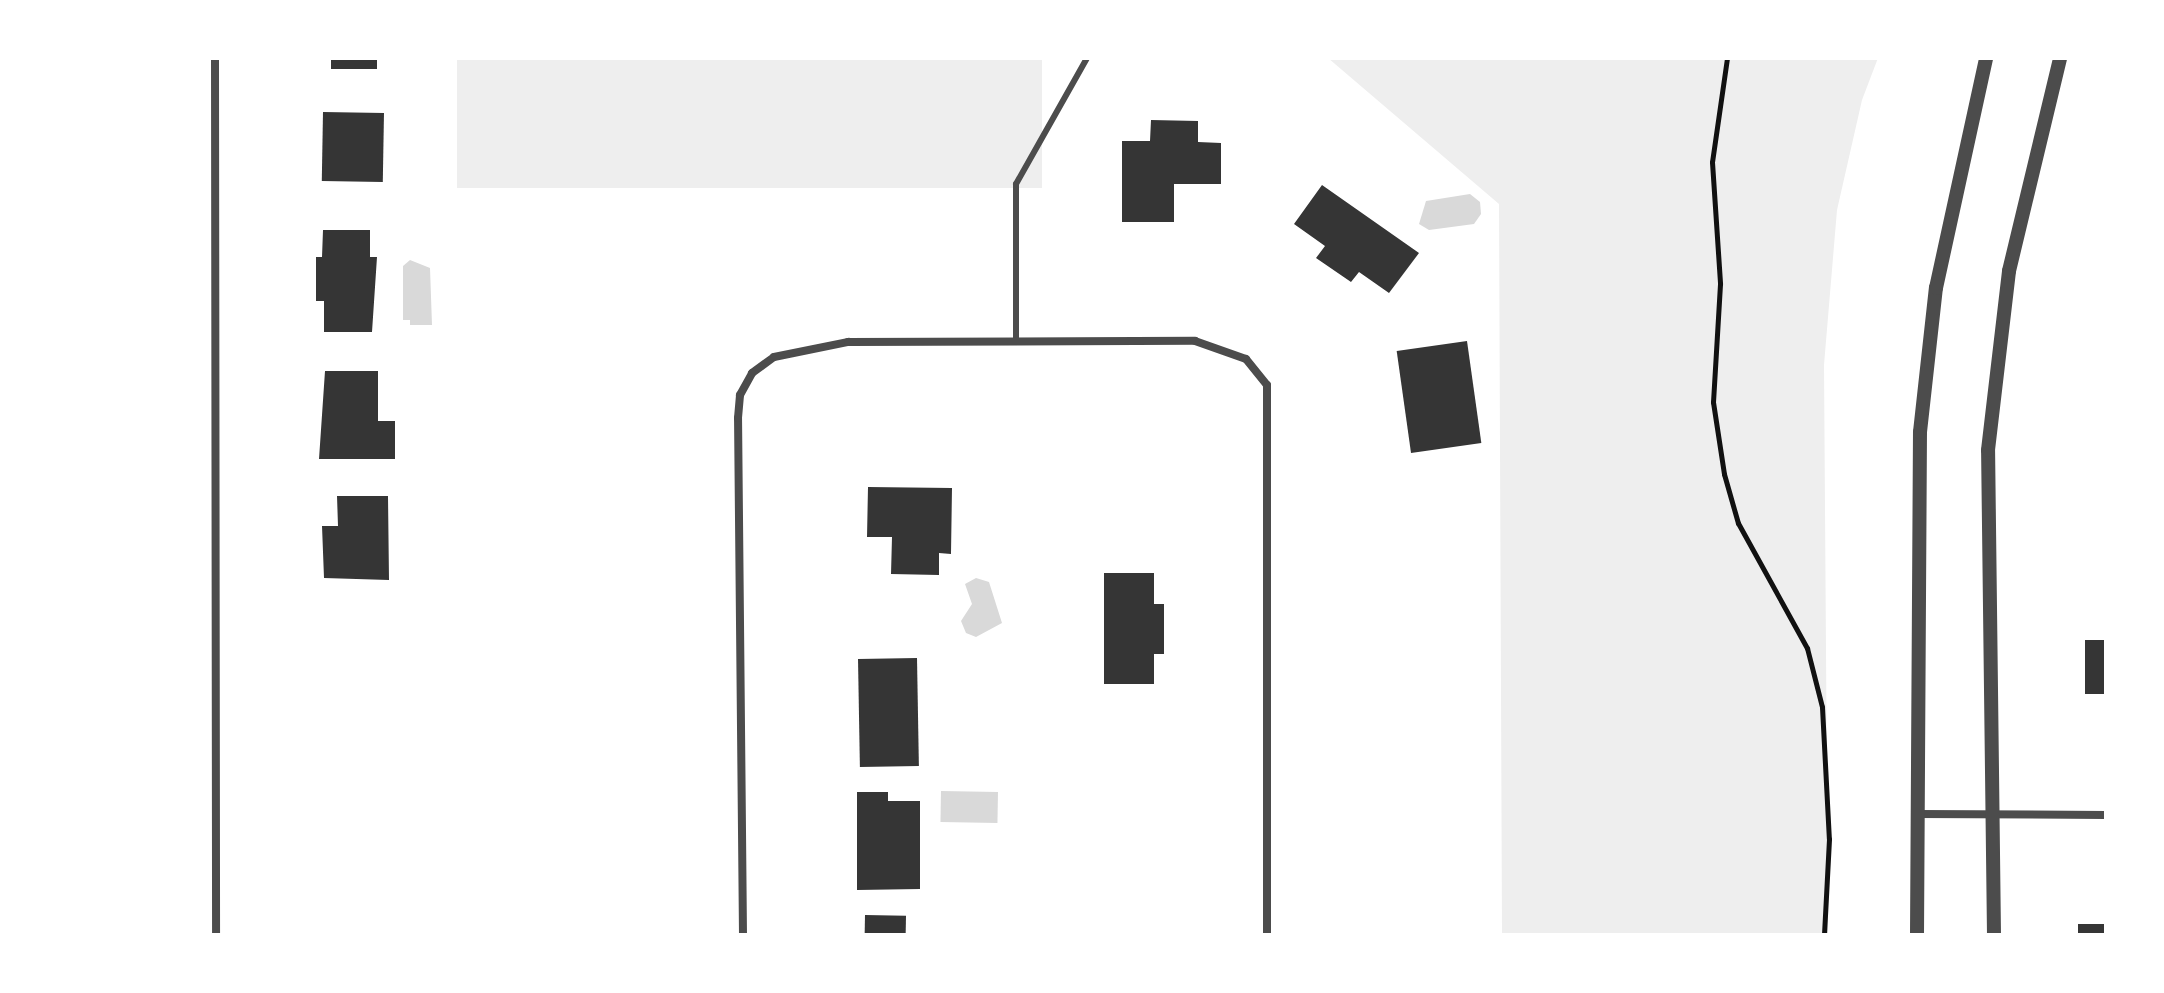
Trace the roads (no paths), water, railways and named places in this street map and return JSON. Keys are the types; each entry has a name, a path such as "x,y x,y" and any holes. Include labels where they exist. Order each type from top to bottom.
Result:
{"street":[{"path":"215,58 216,935"},
{"path":"1917,935 1920,432 1936,288 1986,58"},
{"path":"1994,935 1988,450 2009,271 2060,58"},
{"path":"743,935 740,395 774,357 848,342 1195,341 1225,347 1258,370 1267,385 1267,935"},
{"path":"1917,814 2106,815"}],"lane":[{"path":"1016,342 1016,184 1087,58"}]}
